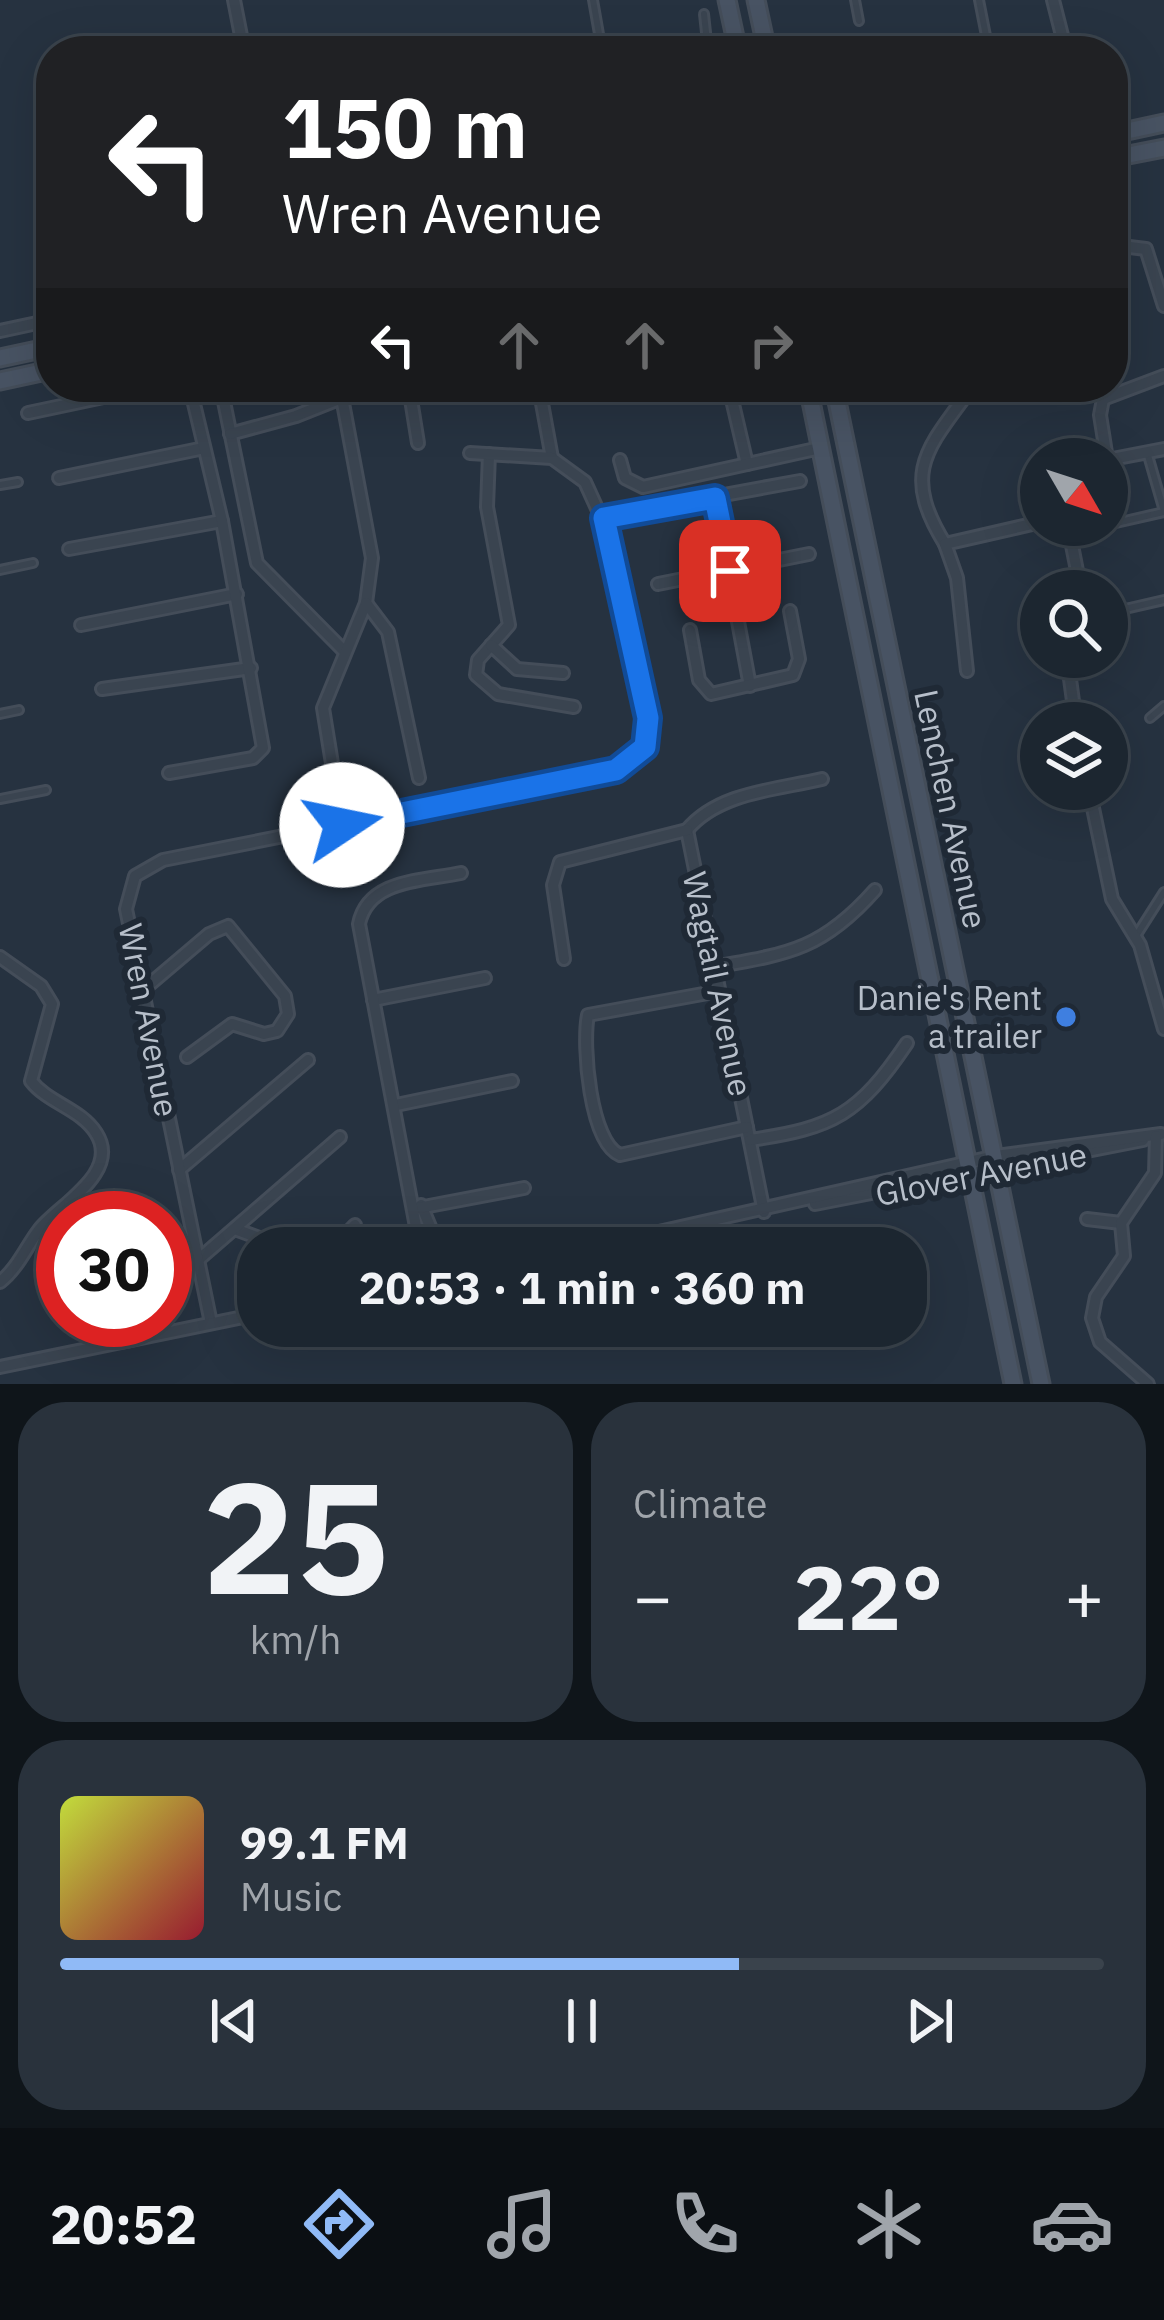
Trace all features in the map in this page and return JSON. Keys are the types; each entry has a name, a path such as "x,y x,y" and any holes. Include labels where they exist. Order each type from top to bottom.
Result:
{"main road":[{"path":"727,0 735,36"},
{"path":"756,0 763,36"},
{"path":"1128,130 1164,122"},
{"path":"1128,155 1164,148"},
{"path":"0,358 36,350"},
{"path":"0,381 36,373"},
{"name":"Lenchen Avenue","path":"811,402 1013,1384"},
{"name":"Lenchen Avenue","path":"836,402 1041,1384"}],"street":[{"path":"234,0 241,36"},
{"path":"1053,0 1062,36"},
{"path":"1128,247 1146,249 1164,306"},
{"path":"0,331 36,323"},
{"path":"1128,390 1164,376"},
{"path":"28,413 80,402"},
{"path":"169,773 261,752 237,594 193,402"},
{"path":"223,402 260,570 345,652"},
{"path":"230,434 315,402"},
{"path":"342,825 323,708 367,603 371,547 343,402"},
{"path":"411,402 418,443"},
{"path":"470,453 552,458 542,402"},
{"path":"733,402 748,464"},
{"path":"961,402 934,437 921,467 924,507 955,568 967,671"},
{"path":"1102,402 1104,438"},
{"path":"59,478 204,448"},
{"path":"620,460 625,478 643,487 820,448"},
{"path":"1128,456 1164,449"},
{"path":"489,454 487,507 508,625 476,668 486,688 574,707"},
{"name":"Wren Avenue","path":"211,1323 126,909 129,885 140,871 163,860 592,776 638,757 648,739 648,718 604,518 585,482 552,458"},
{"path":"604,518 800,481"},
{"path":"715,498 751,686"},
{"path":"69,549 222,521"},
{"path":"944,544 1020,527"},
{"path":"658,584 809,554"},
{"path":"81,626 237,594"},
{"path":"367,603 388,632 419,778"},
{"path":"690,630 705,691 751,686 787,679 796,671 799,659 790,611"},
{"path":"491,645 517,669 563,673"},
{"path":"102,689 251,668"},
{"name":"Wagtail Avenue","path":"764,1212 687,830 726,801 822,779"},
{"path":"1093,810 1112,899 1121,922 1136,935 1164,1029"},
{"path":"564,959 553,885 560,862 687,830"},
{"path":"418,1227 359,936 366,902 390,888 461,873"},
{"path":"713,967 817,944 844,925 874,890"},
{"path":"143,990 209,934 228,926 285,996 288,1014 277,1031 265,1034 232,1024 187,1058"},
{"path":"0,957 41,986 52,1004 31,1081 93,1128 100,1143 94,1172 80,1191"},
{"path":"373,1000 485,978"},
{"path":"718,991 588,1015 597,1119 604,1144 620,1155 748,1134 805,1132 848,1114 907,1043"},
{"path":"179,1170 308,1060"},
{"path":"396,1105 512,1081"},
{"path":"1148,1384 1100,1342 1092,1324 1096,1297 1124,1256 1121,1223 1155,1173 1159,1134"},
{"name":"Glover Avenue","path":"691,1227 800,1204 881,1194 966,1167 1159,1134"},
{"path":"198,1260 340,1137"},
{"path":"417,1206 524,1188"},
{"path":"417,1206 428,1227"},
{"path":"1087,1219 1121,1223"},
{"path":"0,1282 36,1234"},
{"path":"0,1367 237,1318"}],"lane":[{"path":"593,0 599,36"},
{"path":"854,0 859,21"},
{"path":"979,0 986,36"},
{"path":"704,14 707,36"},
{"path":"1128,520 1164,512 1147,452"},
{"path":"0,485 18,482"},
{"path":"0,570 33,563"},
{"path":"1128,608 1164,600"},
{"path":"1150,718 1164,706"},
{"path":"0,714 19,710"},
{"path":"0,800 46,790"},
{"path":"1136,935 1164,892"}],"place":[{"name":"Danie's Rent a trailer","path":"1066,1017"}],"route":[{"path":"342,825 592,776 616,770 638,757 648,739 648,718 616,550 604,518 715,498 730,571"}]}
